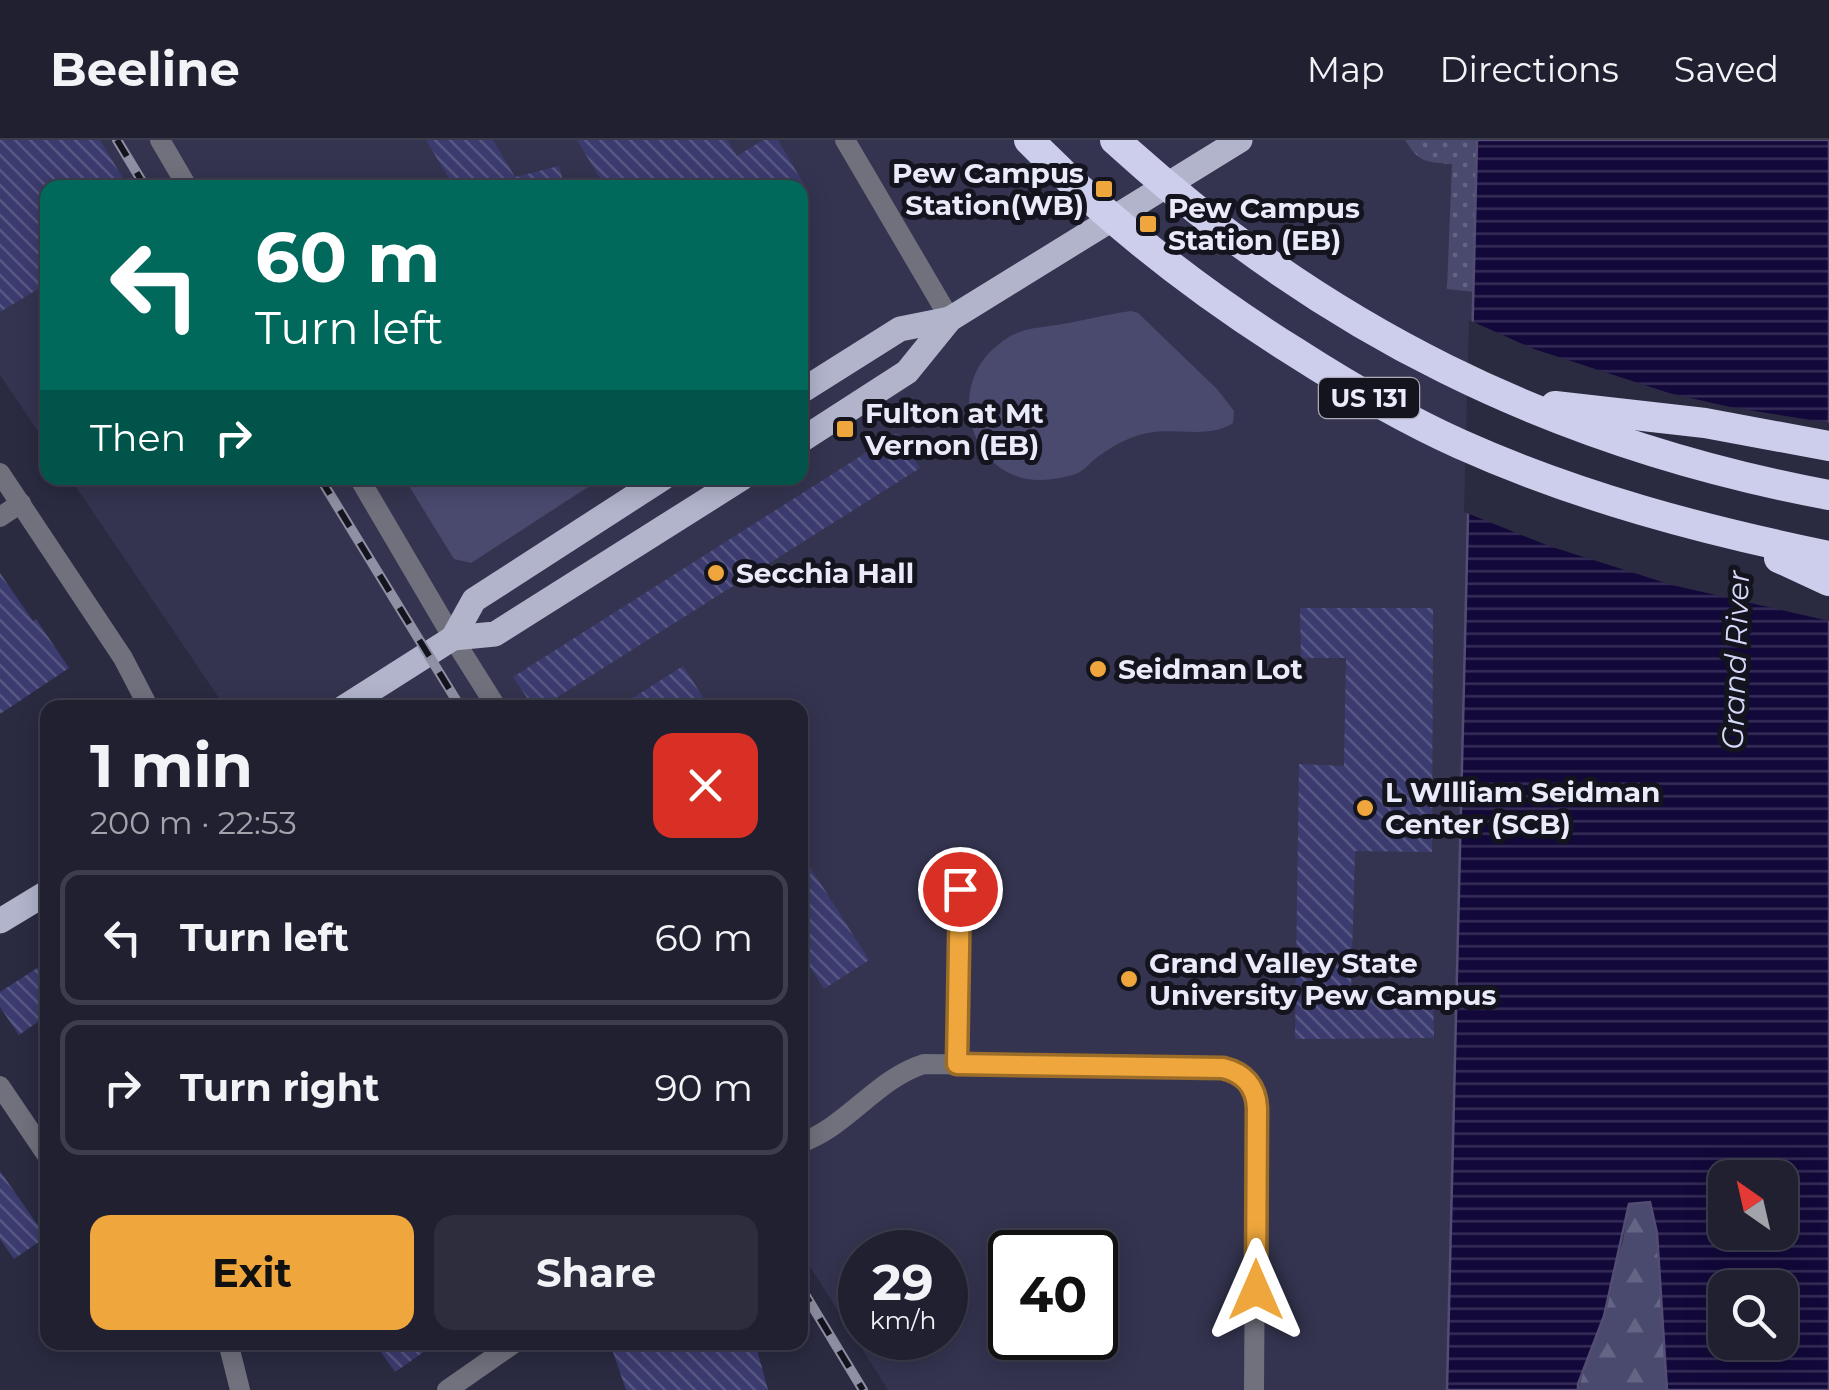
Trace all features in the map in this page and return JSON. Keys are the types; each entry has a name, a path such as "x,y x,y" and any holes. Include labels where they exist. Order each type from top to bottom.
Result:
{"highway":[{"name":"US 131","path":"1029,140 1122,228 1236,315 1360,394 1460,444 1566,486 1731,536 1829,556"},
{"name":"US 131","path":"1114,140 1216,226 1281,274 1381,336 1452,374 1567,424 1723,472 1829,495"},
{"path":"1515,402 1705,423 1829,446"},
{"path":"1731,536 1829,581"}],"main road":[{"path":"808,435 907,372 950,319 1240,140"},
{"path":"808,387 900,330 950,319"},
{"path":"453,638 474,600 652,485"},
{"path":"356,700 453,638 494,634 731,485"},
{"path":"0,921 40,897"}],"street":[{"path":"160,140 183,180"},
{"path":"845,140 950,319"},
{"path":"0,473 123,658 145,700"},
{"path":"363,485 492,700"},
{"path":"0,517 21,503"},
{"path":"957,1064 960,889"},
{"path":"808,1139 829,1128 904,1072 924,1064 1234,1070 1252,1089 1257,1108 1254,1390"},
{"path":"0,1086 40,1145"},
{"path":"230,1350 240,1390"},
{"path":"447,1390 504,1350"}],"shaded area":[{"name":"Grand Valley State University Pew Campus","path":"0,140 1477,140 1447,1390 888,1390 869,1360 968,1360 968,1230 838,1230 838,1311 808,1264 808,700 220,700 75,485 808,485 808,180 40,180 40,435 0,375"}],"green space":[{"path":"1405,140 1477,140 1475,292 1447,289 1452,164 1424,160"},
{"path":"1131,311 1138,313 1217,389 1234,411 1233,423 1212,431 1137,436 1107,451 1078,473 1060,478 1016,476 996,465 972,428 972,383 981,363 1003,341 1022,331"},
{"path":"408,485 591,485 471,563 454,559"},
{"path":"1650,1202 1657,1233 1667,1390 1578,1390 1623,1240 1629,1204"}],"water":[{"name":"Grand River","path":"1477,140 1829,140 1829,1390 1667,1390 1657,1233 1650,1202 1629,1204 1604,1316 1578,1390 1447,1390"}],"pier":[{"path":"1469,320 1534,349 1669,393 1829,423 1829,621 1672,585 1549,546 1464,512"}],"building":[{"path":"0,140 100,140 124,180 40,180 40,288 0,312"},
{"path":"426,140 493,140 515,177 559,166 563,180 450,180"},
{"path":"577,140 727,140 737,156 763,140 778,140 801,180 601,180"},
{"name":"Secchia Hall","path":"897,433 920,468 553,700 529,700 513,677"},
{"path":"0,573 69,668 0,714"},
{"name":"L WIlliam Seidman Center (SCB)","path":"1300,608 1433,608 1432,852 1355,851 1351,990 1433,991 1434,1038 1295,1039 1299,764 1344,766 1346,658 1301,658"},
{"path":"683,666 705,700 630,700"},
{"path":"808,864 869,960 824,989 808,964"},
{"path":"40,966 40,1021 19,1035 0,1007 0,992"},
{"path":"0,1171 40,1228 40,1241 14,1259 0,1239"},
{"path":"380,1350 427,1350 395,1372"},
{"path":"757,1350 768,1390 626,1390 613,1352"}],"railway":[{"path":"117,140 141,180"},
{"path":"324,485 456,700"},
{"path":"808,1299 863,1390"}],"place":[{"name":"Pew Campus Station(WB)","path":"1104,189"},
{"name":"Pew Campus Station (EB)","path":"1148,224"},
{"name":"Fulton at Mt Vernon (EB)","path":"845,429"},
{"name":"Secchia Hall","path":"716,573"},
{"name":"Seidman Lot","path":"1098,669"},
{"name":"L WIlliam Seidman Center (SCB)","path":"1365,808"},
{"name":"Grand Valley State University Pew Campus","path":"1129,979"}],"route":[{"path":"960,889 957,1064 1223,1068 1245,1078 1257,1108 1256,1290"}]}
